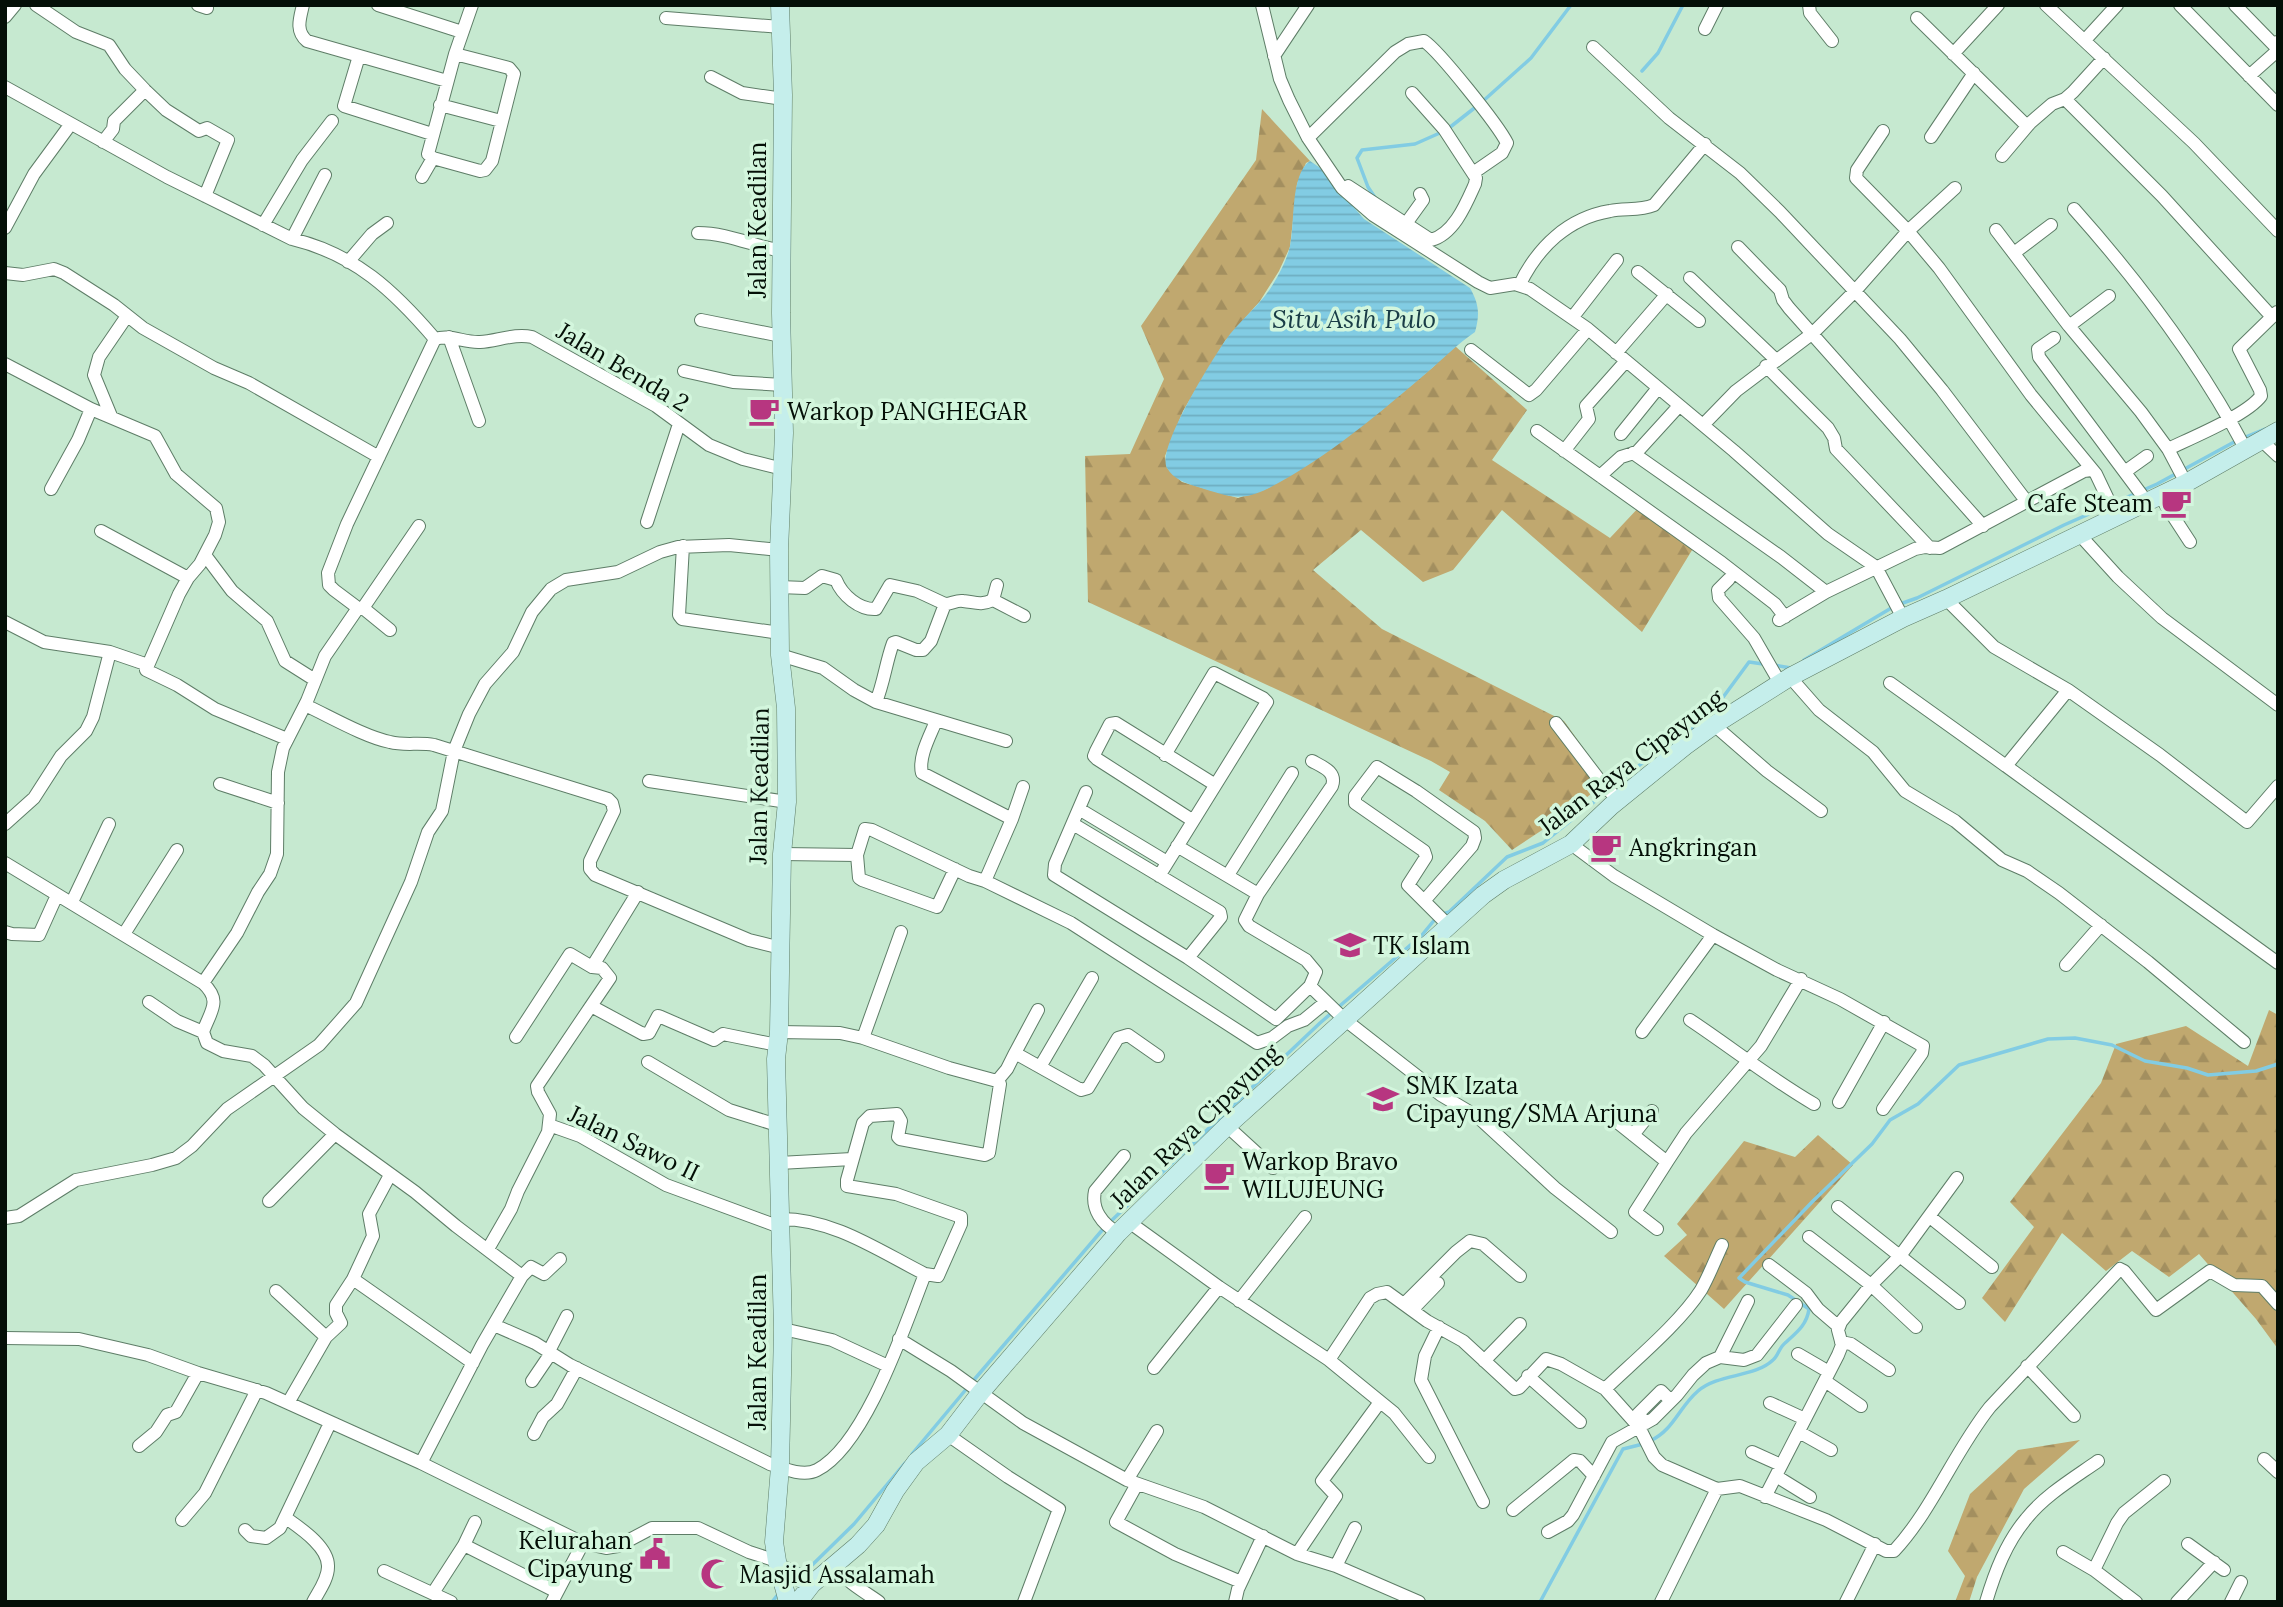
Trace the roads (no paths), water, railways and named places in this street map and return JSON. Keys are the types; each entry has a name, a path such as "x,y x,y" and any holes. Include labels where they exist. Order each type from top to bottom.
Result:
{"main road":[{"name":"Jalan Keadilan","path":"780,5 783,99 783,469 779,587 780,655 786,708 786,802 782,854 777,1125 783,1329 780,1467 774,1542 790,1573 790,1600"},
{"name":"Jalan Raya Cipayung","path":"790,1600 790,1573 835,1563 858,1545 876,1525 895,1491 916,1462 948,1435 979,1391 1120,1228 1442,919 1504,880 1571,844 1611,793 1647,776 1781,677 1902,615 1947,599 2148,496 2185,482 2278,431"}],"street":[{"path":"5,17 15,5"},
{"path":"36,5 76,32 109,45 125,69 166,110 199,131 207,128 228,140 205,196"},
{"path":"303,5 299,24 302,37 307,41 447,81"},
{"path":"378,5 462,32"},
{"path":"455,54 512,71 492,161 485,170 433,158 428,154 447,81 455,54 462,32 472,5"},
{"path":"1262,5 1285,90 1308,138 1331,174 1357,203 1485,286 1495,288 1520,284 1588,329 1828,534 1875,567 1902,615"},
{"path":"1274,55 1308,5"},
{"path":"1705,29 1717,5"},
{"path":"1810,5 1810,13 1832,41"},
{"path":"1953,54 1998,5"},
{"path":"2046,5 2194,143 2278,231"},
{"path":"2085,40 2117,5"},
{"path":"2180,5 2278,105"},
{"path":"2235,5 2276,43 2276,52 2249,76"},
{"path":"666,18 780,27"},
{"path":"1917,18 2027,126"},
{"path":"1308,138 1395,52 1408,44 1424,41 1471,94 1507,142 1502,153 1474,173"},
{"path":"1593,47 1669,118 1705,144 1754,186 1900,339 2027,502"},
{"path":"359,56 344,106 432,134"},
{"path":"2001,156 2027,126 2052,104 2065,99 2104,58"},
{"path":"1931,136 1974,74"},
{"path":"711,78 742,93 783,99"},
{"path":"5,87 70,125 205,196 292,239 310,243 348,262 385,285 435,339 347,524 328,573 329,585 334,590 390,630"},
{"path":"103,142 113,129 114,121 145,90"},
{"path":"1331,174 1431,240 1438,238 1454,223 1475,184 1474,173 1444,129 1412,93"},
{"path":"2065,99 2275,314 2239,349 2261,396 2258,401 2232,421 2171,455"},
{"path":"440,105 501,121"},
{"path":"263,225 302,160 332,121"},
{"path":"5,228 8,214 70,125"},
{"path":"1883,131 1854,175 1908,231 1955,290 2031,395 2096,474 2115,514"},
{"path":"1520,284 1539,250 1559,234 1600,212 1654,205 1705,144"},
{"path":"422,177 433,158"},
{"path":"292,239 325,175"},
{"path":"1703,425 1736,391 1813,333 1908,231 1955,188"},
{"path":"1405,225 1423,200 1420,194"},
{"path":"2074,209 2160,315 2251,446 2278,456"},
{"path":"348,262 372,234 387,223"},
{"path":"2014,254 2051,225"},
{"path":"1996,230 2069,326 2141,412 2171,455 2185,482"},
{"path":"698,233 724,234 764,248 782,251"},
{"path":"1738,247 1780,290 1783,300 1983,526"},
{"path":"1572,318 1616,260"},
{"path":"5,273 23,275 58,271 114,305 142,328 214,368 249,383 379,457"},
{"path":"1638,272 1699,321"},
{"path":"1690,278 1828,428 1836,449 1930,548"},
{"path":"1564,451 1589,419 1586,407 1667,294"},
{"path":"2069,326 2109,296"},
{"path":"111,416 94,375 99,356 127,316"},
{"path":"701,320 781,336"},
{"path":"1471,350 1526,394 1532,394 1588,329"},
{"path":"449,337 479,421"},
{"name":"Jalan Benda 2","path":"435,339 449,337 480,342 532,337 656,406 721,450 751,462 783,469"},
{"path":"2054,338 2038,349 2039,357 2126,471 2190,542"},
{"path":"5,364 91,409 155,436 176,474 216,508 219,522 215,535 205,555 188,578 148,665 148,671 177,685 215,709 287,739"},
{"path":"684,371 733,382 783,385"},
{"path":"1620,434 1658,388"},
{"path":"1600,476 1621,457 1637,452 1678,407"},
{"path":"51,489 78,440 91,409"},
{"path":"647,522 679,424"},
{"path":"1537,431 1732,570 1776,604 1782,619 1875,567 1916,549 1940,548 2084,471 2091,470"},
{"path":"1633,453 1781,557 1826,593"},
{"path":"2126,471 2147,456"},
{"path":"204,982 237,933 270,874 277,854 278,772 287,739 305,705 325,656 419,526"},
{"path":"101,531 188,578"},
{"path":"2078,534 2118,577 2162,618 2277,704"},
{"path":"5,1218 19,1216 76,1180 176,1158 192,1146 227,1109 319,1045 356,1003 411,882 428,832 442,811 454,751 485,684 513,652 532,612 551,589 566,580 618,572 660,552 683,546 729,545 779,550"},
{"path":"683,546 679,615 681,619 780,633"},
{"path":"205,555 232,591 267,621 285,661 316,680"},
{"path":"779,587 805,588 822,576 836,580 841,592 868,610 876,609 890,585 917,591 945,604 954,604 958,600 981,604 993,600 1024,616"},
{"path":"1729,579 1718,590 1719,598 1748,631 1781,677 1873,752 1905,791 1949,817 1990,852 2027,871 2101,925 2244,1042"},
{"path":"993,600 997,585"},
{"path":"1947,599 1994,647 2068,690 2160,755 2247,822 2278,786"},
{"path":"876,702 893,643 897,642 916,650 923,649 931,641 945,604"},
{"path":"5,622 44,642 110,652 148,665"},
{"path":"5,824 34,798 61,755 86,730 93,717 110,652"},
{"path":"780,655 824,668 876,702 1006,741"},
{"path":"1159,876 1267,702 1214,673 1165,755"},
{"path":"1890,683 2278,963"},
{"path":"2006,766 2068,690"},
{"path":"305,705 386,741 407,745 425,743 608,799 614,811 590,861 590,869 595,875 749,940 781,948"},
{"path":"936,721 923,754 922,773 1012,819"},
{"path":"1192,820 1094,756 1110,724 1113,723 1214,784"},
{"path":"1556,723 1611,793"},
{"path":"1714,725 1767,771 1821,811"},
{"path":"955,869 937,906 862,880 859,878 857,855 864,829 985,881 1071,923 1257,1043 1272,1038 1288,1026 1304,1020 1318,994 1316,972 1311,965 1246,923 1245,916 1335,780 1333,774 1312,761"},
{"path":"1424,901 1472,846 1474,832 1377,767 1354,800 1424,851 1426,857 1408,881 1408,885 1424,901 1442,919"},
{"path":"1228,875 1292,773"},
{"path":"649,781 786,802"},
{"path":"220,784 278,803"},
{"path":"985,881 1023,787"},
{"path":"1086,792 1055,864 1054,875 1188,958 1276,1019 1318,994"},
{"path":"1079,810 1167,862"},
{"path":"72,902 109,824"},
{"path":"1073,824 1221,914 1188,958"},
{"path":"1571,844 1614,876 1713,935 1777,970 1801,979 1923,1046 1883,1109"},
{"path":"1177,846 1258,894"},
{"path":"124,934 177,850"},
{"path":"782,854 857,855"},
{"path":"5,863 204,982 214,993 215,999 203,1032 208,1043 223,1051 252,1056 275,1075 303,1108 334,1134 522,1276"},
{"path":"592,967 638,892"},
{"path":"5,932 39,935 57,895"},
{"path":"2066,965 2101,925"},
{"path":"863,1038 901,932"},
{"path":"1642,1032 1713,935"},
{"path":"488,1249 511,1209 549,1125 550,1114 537,1086 610,978 602,968 592,967 569,954 516,1037"},
{"path":"1040,1067 1092,978"},
{"path":"1657,1229 1635,1212 1686,1133 1751,1060 1801,979"},
{"path":"1318,994 1441,1095 1478,1117 1555,1188 1611,1231"},
{"path":"149,1002 177,1021 203,1032"},
{"path":"494,1325 780,1467 805,1473 816,1471 846,1444 888,1366 925,1274 938,1276 961,1224 961,1217 896,1194 848,1186 852,1159 866,1118 899,1115 900,1139 987,1155 1000,1084 997,1081 840,1033 817,1033 778,1039 723,1034 715,1041 658,1016 649,1033 643,1034 591,1006"},
{"path":"997,1081 1007,1069 1038,1010"},
{"path":"1690,1020 1751,1060 1789,1091 1814,1104"},
{"path":"1839,1102 1884,1023"},
{"path":"1016,1053 1081,1090 1088,1088 1118,1038 1128,1035 1158,1056"},
{"path":"648,1062 729,1110 777,1125"},
{"path":"1633,1135 1652,1111"},
{"path":"1617,1122 1667,1162"},
{"name":"Jalan Sawo II","path":"549,1125 580,1136 666,1185 780,1223 803,1221 836,1228 925,1274"},
{"path":"1227,1126 1273,1168"},
{"path":"269,1201 334,1134"},
{"path":"1124,1156 1095,1191 1098,1216 1219,1287 1329,1360 1404,1425 1429,1457"},
{"path":"779,1163 852,1159"},
{"path":"288,1403 326,1336 341,1324 336,1305 353,1279 373,1236 369,1214 390,1175"},
{"path":"1839,1327 1871,1285 1900,1256 1957,1178"},
{"path":"1838,1207 1959,1303"},
{"path":"1239,1301 1305,1217"},
{"path":"1930,1217 1992,1267"},
{"path":"1809,1237 1871,1285 1916,1327"},
{"path":"1408,1307 1456,1252 1470,1241 1483,1244 1520,1276"},
{"path":"1605,1389 1660,1337 1693,1300 1708,1277 1722,1245"},
{"path":"421,1463 522,1276 531,1267 544,1274 560,1259"},
{"path":"1408,1307 1457,1262"},
{"path":"1765,1496 1840,1350 1841,1342 1839,1327 1815,1306 1806,1293 1769,1265"},
{"path":"1329,1360 1370,1298 1387,1292 1464,1341 1515,1389 1545,1360 1551,1359 1605,1389 1643,1429 1649,1449 1662,1465 1717,1489 1740,1486 1826,1520 1886,1551 1894,1551 1933,1497 1976,1424 2027,1366 2120,1269 2156,1310 2210,1271 2234,1285 2262,1286 2278,1304"},
{"path":"353,1279 473,1363"},
{"path":"1154,1367 1219,1287"},
{"path":"276,1291 326,1336"},
{"path":"1720,1357 1748,1301"},
{"path":"1548,1532 1573,1516 1612,1442 1643,1429 1706,1363 1720,1357 1744,1360 1757,1355 1796,1305"},
{"path":"531,1381 550,1352 567,1316"},
{"path":"1484,1361 1520,1324"},
{"path":"1439,1327 1425,1356 1421,1380 1483,1502"},
{"path":"783,1329 832,1340 888,1366"},
{"path":"5,1338 79,1339 148,1354 198,1373 257,1390 421,1463 583,1543 606,1548 618,1546 652,1528 698,1528 790,1573"},
{"path":"899,1339 951,1371 1023,1423 1132,1482 1204,1507 1297,1554 1336,1566 1419,1602"},
{"path":"1841,1342 1851,1344 1889,1370"},
{"path":"1798,1354 1861,1406"},
{"path":"2027,1366 2074,1416"},
{"path":"534,1434 543,1417 557,1404 577,1368"},
{"path":"139,1446 156,1432 167,1415 176,1412 198,1373"},
{"path":"1528,1376 1580,1422"},
{"path":"182,1520 205,1493 257,1390"},
{"path":"1297,1554 1336,1496 1322,1481 1380,1402"},
{"path":"1770,1403 1805,1419"},
{"path":"245,1530 251,1536 266,1538 280,1528 330,1423"},
{"path":"1157,1431 1116,1522 1175,1554 1241,1582"},
{"path":"1799,1432 1831,1450"},
{"path":"948,1435 1059,1509 1024,1602"},
{"path":"1752,1452 1810,1497"},
{"path":"2264,1459 2278,1472"},
{"path":"1513,1510 1574,1460 1580,1461 1594,1476"},
{"path":"1986,1602 2000,1562 2027,1517 2060,1488 2098,1461"},
{"path":"2094,1570 2124,1514 2164,1481"},
{"path":"1661,1602 1717,1489"},
{"path":"286,1518 309,1535 325,1555 329,1565 326,1578 313,1602"},
{"path":"433,1593 464,1545 475,1522"},
{"path":"1336,1566 1355,1528"},
{"path":"1235,1602 1241,1582 1263,1536"},
{"path":"464,1545 555,1597 583,1543"},
{"path":"1846,1602 1875,1544"},
{"path":"2177,1602 2219,1566 2188,1544"},
{"path":"2063,1552 2094,1570 2136,1602"},
{"path":"835,1563 838,1570 852,1583 880,1602"},
{"path":"384,1571 451,1602"},
{"path":"2231,1602 2241,1582"}],"water":[{"name":"Situ Asih Pulo","path":"1310,161 1319,167 1364,219 1470,288 1478,309 1475,332 1353,433 1269,488 1241,497 1189,484 1177,478 1167,468 1166,458 1177,424 1218,351 1265,296 1282,268 1290,246 1296,188 1304,167"}],"waterway":[{"path":"1482,102 1531,58 1571,5"},
{"path":"1642,71 1658,53 1683,5"},
{"path":"1449,128 1477,106"},
{"path":"1376,199 1368,187 1357,158 1362,150 1415,144 1442,132"},
{"path":"2243,438 2265,429"},
{"path":"1900,604 2064,525 2157,484 2236,441"},
{"path":"1804,660 1893,607"},
{"path":"1443,914 1449,912 1507,857 1543,843 1641,764 1707,719 1749,662 1763,664"},
{"path":"1774,665 1791,668"},
{"path":"1110,1222 1320,1023 1422,935 1436,918"},
{"path":"1650,1441 1671,1425 1698,1391 1716,1381 1765,1366 1800,1328 1809,1309 1788,1295 1739,1278 1872,1144 1890,1120 1918,1104 1959,1065 2048,1039 2075,1038 2112,1045 2145,1061 2187,1068 2208,1075 2256,1071 2278,1064"},
{"path":"973,1381 1104,1228"},
{"path":"912,1454 968,1387"},
{"path":"1540,1602 1623,1449 1643,1444"},
{"path":"804,1573 854,1524 905,1463"},
{"path":"772,1602 779,1593"}],"place":[{"name":"Warkop PANGHEGAR","path":"764,411"},
{"name":"Cafe Steam","path":"2176,503"},
{"name":"Angkringan","path":"1606,847"},
{"name":"TK Islam","path":"1350,945"},
{"name":"SMK Izata Cipayung/SMA Arjuna","path":"1383,1099"},
{"name":"Warkop Bravo WILUJEUNG","path":"1219,1175"},
{"name":"Kelurahan Cipayung","path":"655,1554"},
{"name":"Masjid Assalamah","path":"716,1574"}]}
